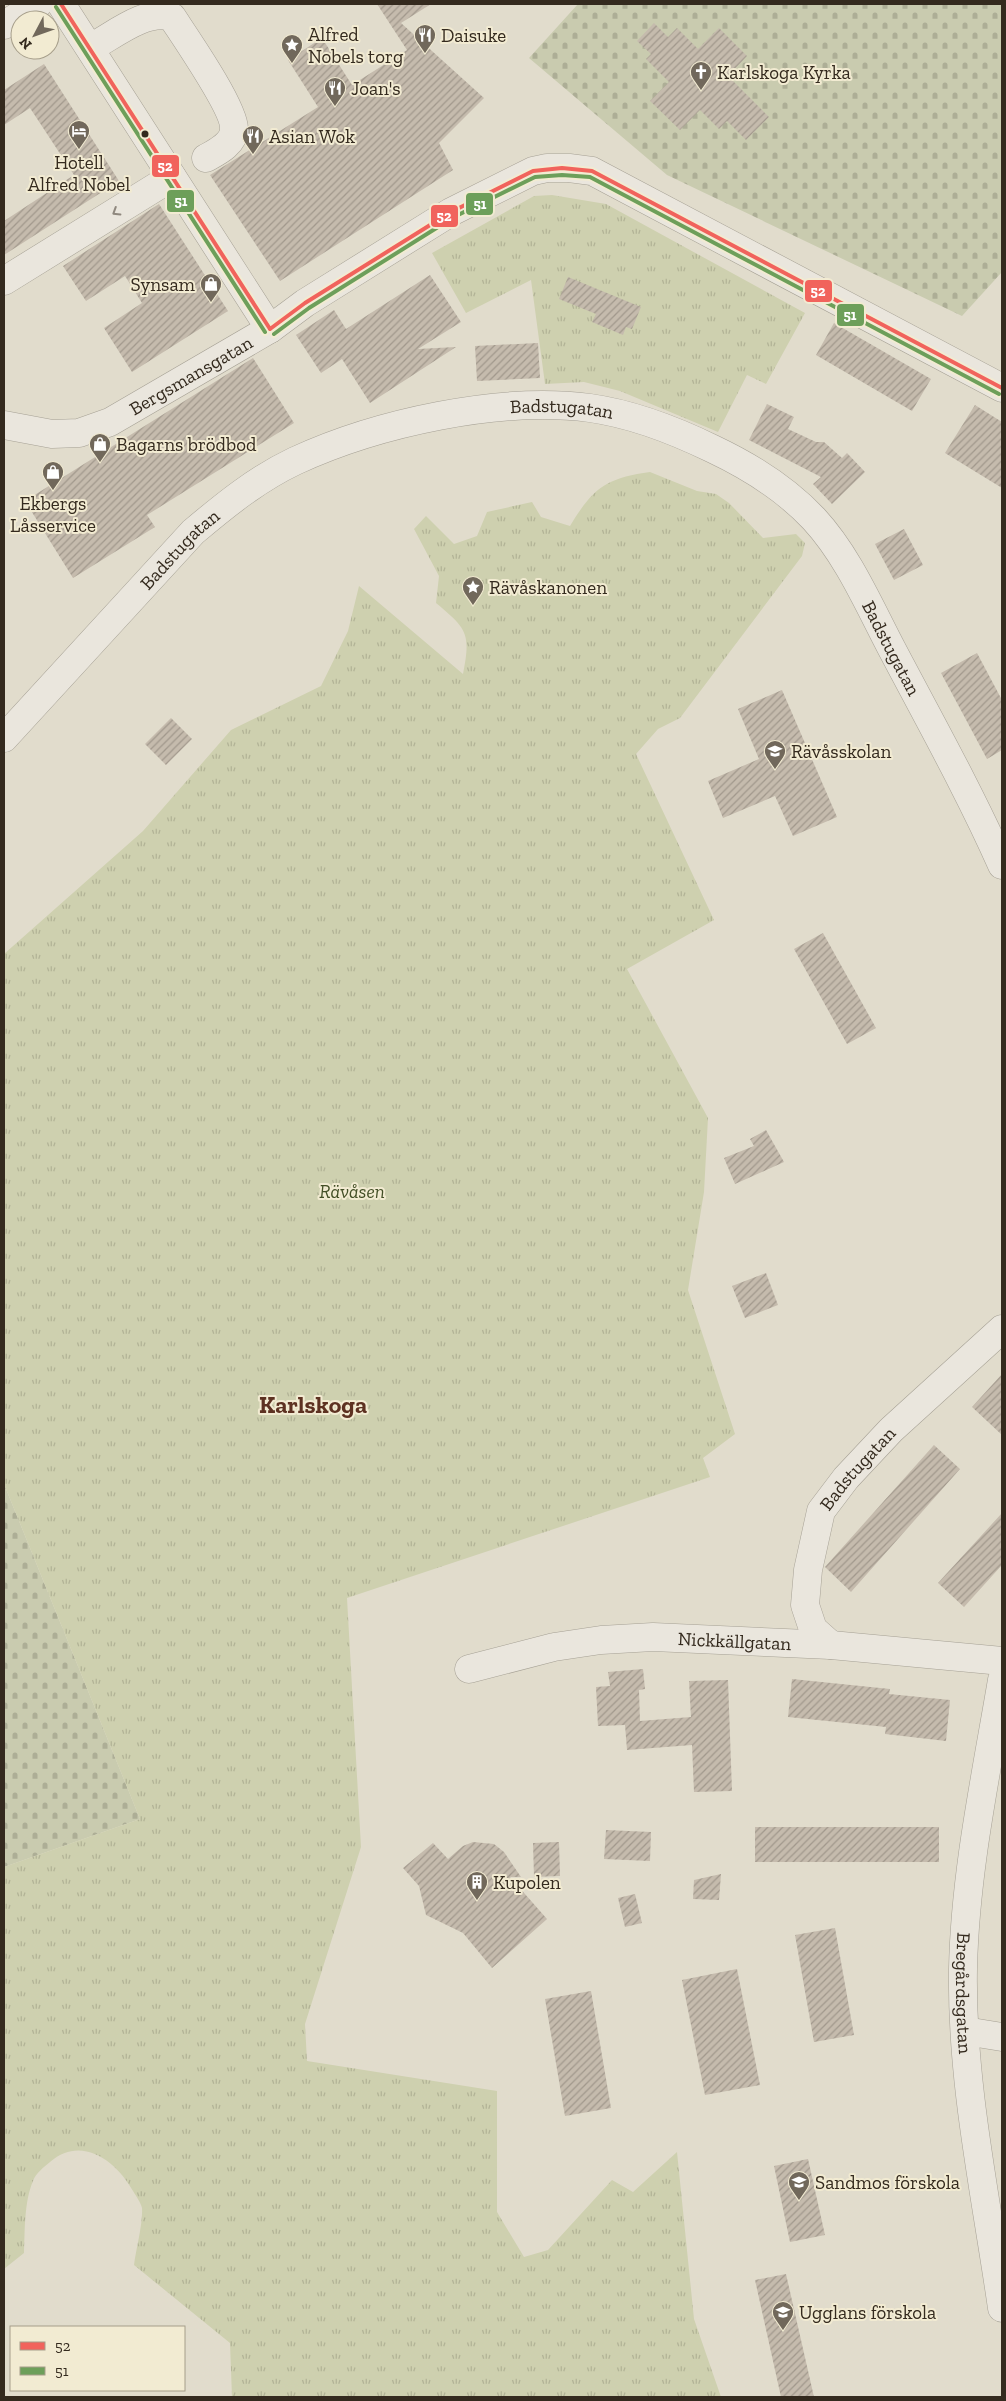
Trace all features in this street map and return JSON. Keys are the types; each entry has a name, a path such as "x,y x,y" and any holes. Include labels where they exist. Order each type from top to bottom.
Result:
{"street":[{"path":"4,26 38,4"},
{"path":"61,4 270,329"},
{"path":"90,48 150,15 162,14 172,17 210,75 233,121 234,130 232,137 224,148 206,158"},
{"name":"Bergsmansgatan","path":"4,425 52,434 79,434 110,422 270,329 305,303 451,212 518,178 547,168 569,168 592,172 1002,388"},
{"path":"4,281 172,177"},
{"name":"Badstugatan","path":"4,738 194,532 228,502 263,479 295,461 350,439 413,422 495,407 590,408 644,420 686,436 747,465 784,490 812,517 834,542 856,582 940,740 1002,865"},
{"name":"Badstugatan","path":"831,1645 813,1629 805,1606 808,1570 821,1511 846,1478 891,1430 1002,1329"},
{"name":"Nickkällgatan","path":"469,1669 554,1647 601,1640 653,1637 831,1645 1002,1661"},
{"name":"Bregårdsgatan","path":"1002,1680 969,1888 963,1969 967,2073 1002,2308"},
{"path":"965,2031 1002,2037"}],"green space":[{"path":"578,4 1002,4 1002,272 962,316 667,175 529,58"},
{"path":"552,195 606,204 805,313 766,384 747,375 718,432 620,391 584,382 545,384 531,280 466,313 432,253 534,196"},
{"name":"Rävåsen","path":"650,472 697,491 716,494 729,503 763,538 796,534 805,543 802,556 680,718 658,729 636,754 714,920 627,969 708,1118 704,1192 688,1290 735,1434 703,1458 710,1477 347,1598 361,1847 305,2024 307,2061 497,2091 497,2212 524,2257 548,2250 612,2180 633,2192 677,2152 694,2319 721,2397 232,2397 230,2343 134,2265 142,2208 118,2170 97,2155 86,2151 62,2154 38,2173 34,2178 28,2198 24,2253 4,2269 4,1867 140,1819 4,1484 4,954 143,831 231,730 321,686 348,631 359,586 463,674 467,649 464,633 454,619 436,603 439,576 414,529 426,516 454,544 477,536 487,512 532,502 541,517 570,526 586,502 602,487 622,478"},
{"path":"4,1484 140,1819 4,1867"}],"building":[{"path":"377,4 431,4 401,23 484,98 439,143 453,170 280,281 210,175 318,107 288,60 322,38 352,85 407,50"},
{"name":"Karlskoga Kyrka","path":"654,23 668,37 677,28 698,49 719,28 747,56 728,76 769,117 746,140 727,121 719,129 700,110 680,130 650,101 669,82 646,59 651,54 637,41"},
{"name":"Hotell Alfred Nobel","path":"44,64 119,181 4,255 4,221 74,175 30,108 4,125 4,90"},
{"path":"159,204 228,311 132,372 104,328 142,303 125,276 86,301 63,266"},
{"path":"430,275 461,322 418,349 456,347 370,403 342,359 321,373 296,335 334,310 346,329"},
{"path":"568,277 641,307 632,329 626,327 623,335 592,322 596,314 559,299"},
{"path":"834,323 931,379 912,411 816,355"},
{"path":"538,343 540,378 477,381 475,346"},
{"path":"253,358 294,423 147,515 155,527 73,578 25,501"},
{"path":"767,404 794,417 788,429 816,442 824,442 842,458 847,453 865,472 832,504 813,484 821,477 749,440"},
{"path":"975,405 1002,422 1002,488 945,453"},
{"path":"904,529 923,565 894,580 875,544"},
{"path":"977,653 1002,700 1002,750 987,759 941,673"},
{"name":"Rävåsskolan","path":"782,690 837,817 793,836 775,796 723,818 708,781 759,759 738,709"},
{"path":"171,718 192,739 166,765 145,744"},
{"path":"823,933 876,1028 847,1044 794,949"},
{"path":"766,1130 784,1162 735,1184 724,1158 754,1146 750,1139"},
{"path":"766,1273 778,1305 745,1318 732,1286"},
{"path":"1002,1374 1002,1435 972,1407"},
{"path":"934,1445 960,1469 851,1592 825,1567"},
{"path":"1002,1513 1002,1565 964,1607 938,1583"},
{"path":"643,1669 645,1689 639,1690 640,1721 691,1717 689,1681 728,1680 732,1791 694,1792 692,1745 627,1750 625,1725 598,1726 596,1687 610,1686 608,1672"},
{"path":"792,1679 890,1689 889,1694 950,1700 946,1741 885,1734 886,1727 788,1717"},
{"path":"755,1827 939,1827 939,1862 755,1862"},
{"path":"606,1830 651,1832 650,1861 604,1859"},
{"name":"Kupolen","path":"473,1842 494,1844 504,1852 521,1877 510,1877 547,1919 492,1968 463,1933 426,1915 419,1886 403,1868 433,1843 448,1859 463,1846"},
{"path":"559,1842 560,1876 534,1877 533,1843"},
{"path":"721,1874 719,1900 693,1899 694,1880"},
{"path":"635,1894 642,1923 625,1927 618,1898"},
{"path":"835,1928 854,2035 814,2042 795,1935"},
{"path":"737,1969 760,2085 705,2095 682,1980"},
{"path":"591,1991 611,2108 565,2116 545,1999"},
{"name":"Sandmos förskola","path":"808,2159 825,2235 790,2242 774,2166"},
{"name":"Ugglans förskola","path":"786,2274 814,2397 781,2397 755,2280"}],"transit line":[{"name":"52","path":"61,4 270,329"},
{"name":"51","path":"56,7 265,332"},
{"name":"52","path":"270,329 305,303 451,212 533,171 562,168 592,171 1002,388"},
{"name":"51","path":"274,334 309,308 454,217 535,177 562,175 590,177 999,394"}],"place":[{"name":"Daisuke","path":"425,54"},
{"name":"Alfred Nobels torg","path":"292,64"},
{"name":"Karlskoga Kyrka","path":"701,91"},
{"name":"Joan's","path":"335,107"},
{"name":"Hotell Alfred Nobel","path":"79,150"},
{"name":"Asian Wok","path":"253,155"},
{"name":"Synsam","path":"211,303"},
{"name":"Bagarns brödbod","path":"100,463"},
{"name":"Ekbergs Låsservice","path":"53,491"},
{"name":"Rävåskanonen","path":"473,606"},
{"name":"Rävåsskolan","path":"775,770"},
{"name":"Kupolen","path":"477,1901"},
{"name":"Sandmos förskola","path":"799,2201"},
{"name":"Ugglans förskola","path":"783,2331"}],"district":[{"name":"Karlskoga","path":"313,1405"}]}
